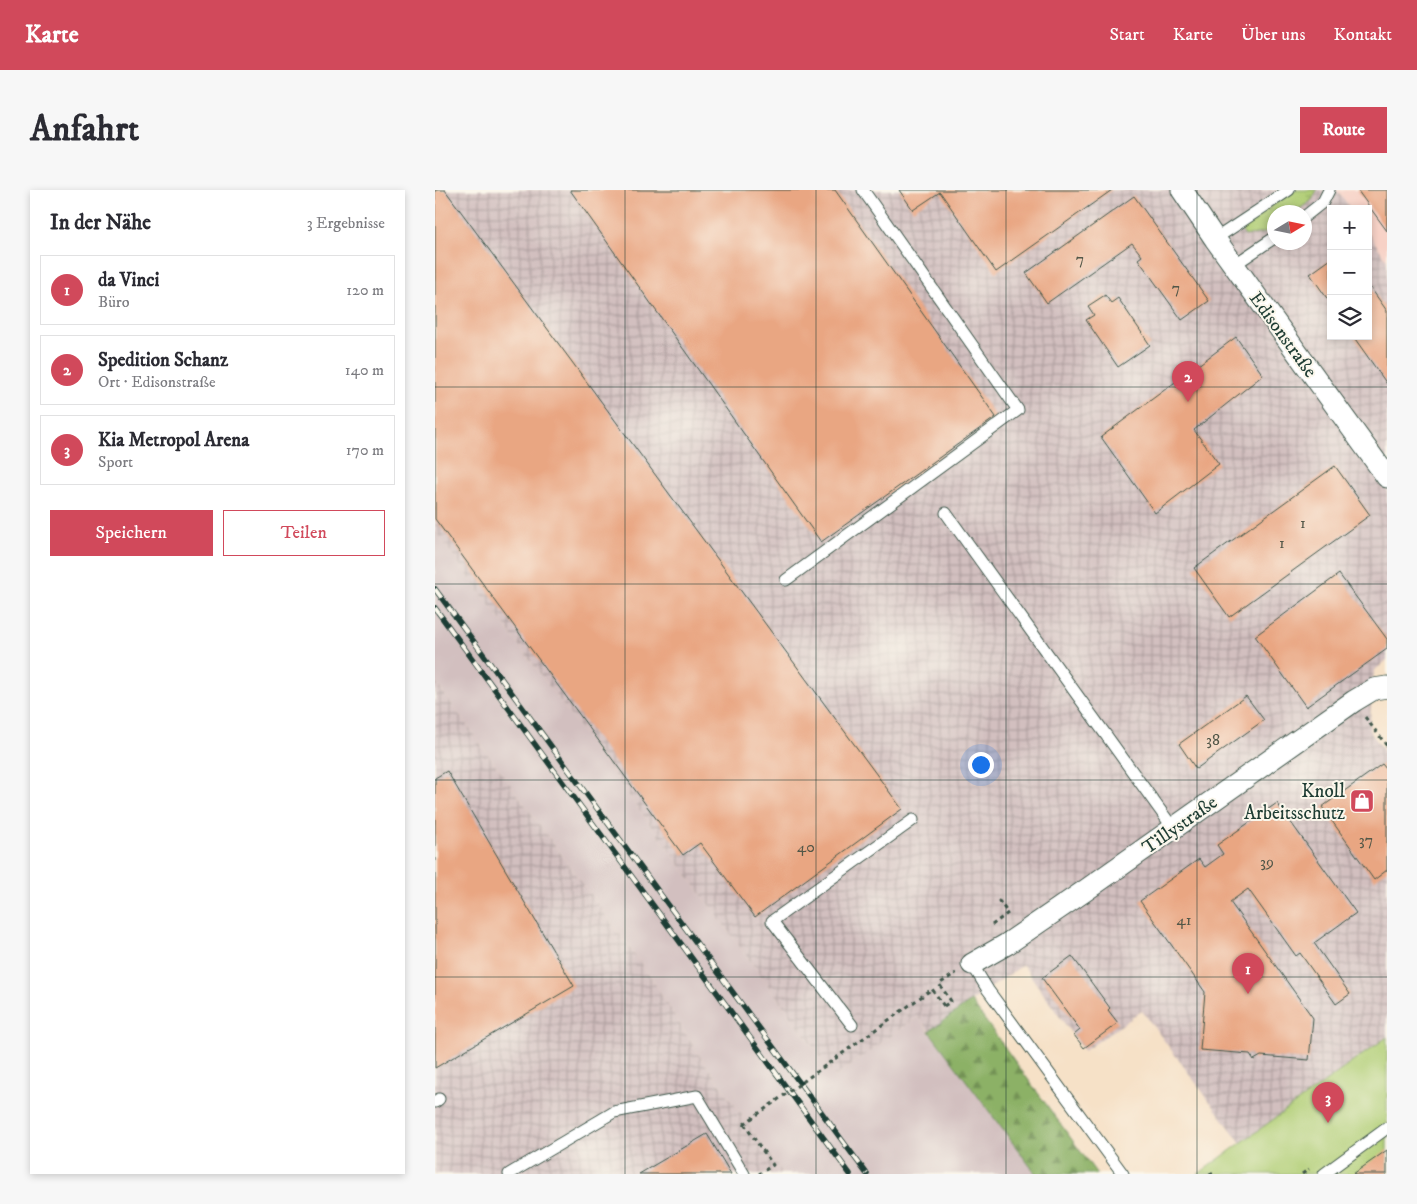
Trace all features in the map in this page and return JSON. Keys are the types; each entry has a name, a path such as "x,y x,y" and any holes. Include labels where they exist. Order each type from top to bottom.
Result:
{"street":[{"name":"Edisonstraße","path":"1182,190 1215,239 1387,477"},
{"name":"Tillystraße","path":"972,964 1007,944 1354,702 1374,690 1387,687"}],"lane":[{"path":"786,580 1017,410 863,190"},
{"path":"1215,239 1289,190"},
{"path":"1312,211 1323,202 1329,190"},
{"path":"1234,265 1267,243"},
{"path":"946,513 1173,828"},
{"path":"852,1025 772,920 913,820"},
{"path":"972,964 988,990 1123,1174"},
{"path":"509,1174 614,1112 697,1096 744,1174"},
{"path":"1324,1174 1387,1128"}],"path":[{"path":"1354,702 1387,746"},
{"path":"993,925 1008,914 999,901 1002,899"},
{"path":"759,1174 773,1165 744,1124 932,989 944,1006 951,1001 943,989"},
{"path":"1209,1174 1215,1174"}],"shaded area":[{"path":"435,190 1337,190 1348,205 1327,205 1327,340 1372,340 1372,239 1387,260 1387,660 1374,671 1369,730 1387,755 1387,1037 1241,1143 1142,1011 1084,1051 1023,965 929,1031 918,1017 835,1077 435,531"},
{"path":"1337,190 1387,190 1387,260 1372,239 1372,205 1348,205"},
{"path":"435,531 835,1077 918,1017 1036,1174 784,1174 698,1053 653,980 435,681"},
{"path":"435,681 653,980 698,1053 784,1174 435,1174"}],"green space":[{"path":"1293,190 1317,190 1312,200 1305,205 1273,205"},
{"path":"1267,209 1267,232 1245,236 1241,230"},
{"path":"971,1001 1097,1174 1036,1174 929,1031"},
{"path":"1387,1037 1387,1174 1198,1174"}],"building":[{"path":"435,190 445,190 902,809 755,917 700,843 683,855 435,519"},
{"path":"570,190 835,190 996,417 821,542"},
{"path":"899,190 1112,190 996,272 940,192 913,210"},
{"path":"1387,190 1387,231 1372,210 1372,205 1368,205 1358,191"},
{"path":"1134,196 1209,301 1182,320 1138,259 1142,256 1132,243 1047,303 1026,273"},
{"path":"1327,262 1327,298 1310,274"},
{"path":"1372,290 1387,311 1387,384 1356,340 1372,340"},
{"path":"1105,295 1111,303 1118,298 1150,345 1118,367 1086,320 1094,315 1088,306"},
{"path":"1236,337 1263,375 1194,430 1219,464 1155,513 1101,437"},
{"path":"1335,466 1370,515 1229,617 1194,568"},
{"path":"1339,574 1387,639 1387,649 1306,707 1255,636"},
{"path":"1246,696 1264,720 1196,769 1179,744"},
{"path":"1382,764 1387,770 1387,870 1374,880 1322,807"},
{"path":"447,771 574,986 435,1068 435,778"},
{"path":"1277,803 1356,913 1314,943 1350,994 1336,1004 1300,953 1296,956 1248,889 1230,902 1313,1018 1309,1060 1261,1056 1254,1060 1250,1054 1200,1050 1205,992 1140,901 1199,859 1205,867 1223,854 1217,845"},
{"path":"1072,956 1110,1008 1108,1010 1118,1023 1084,1048 1074,1035 1080,1030 1042,978"},
{"path":"707,1134 731,1174 639,1174"},
{"path":"1387,1150 1387,1174 1353,1174"}],"railway":[{"path":"435,589 867,1174"},
{"path":"435,608 850,1174"}],"place":[{"name":"Spedition Schanz","path":"1188,402"},
{"name":"Knoll Arbeitsschutz","path":"1362,801"},
{"name":"da Vinci","path":"1248,994"},
{"name":"Kia Metropol Arena","path":"1328,1123"}]}
